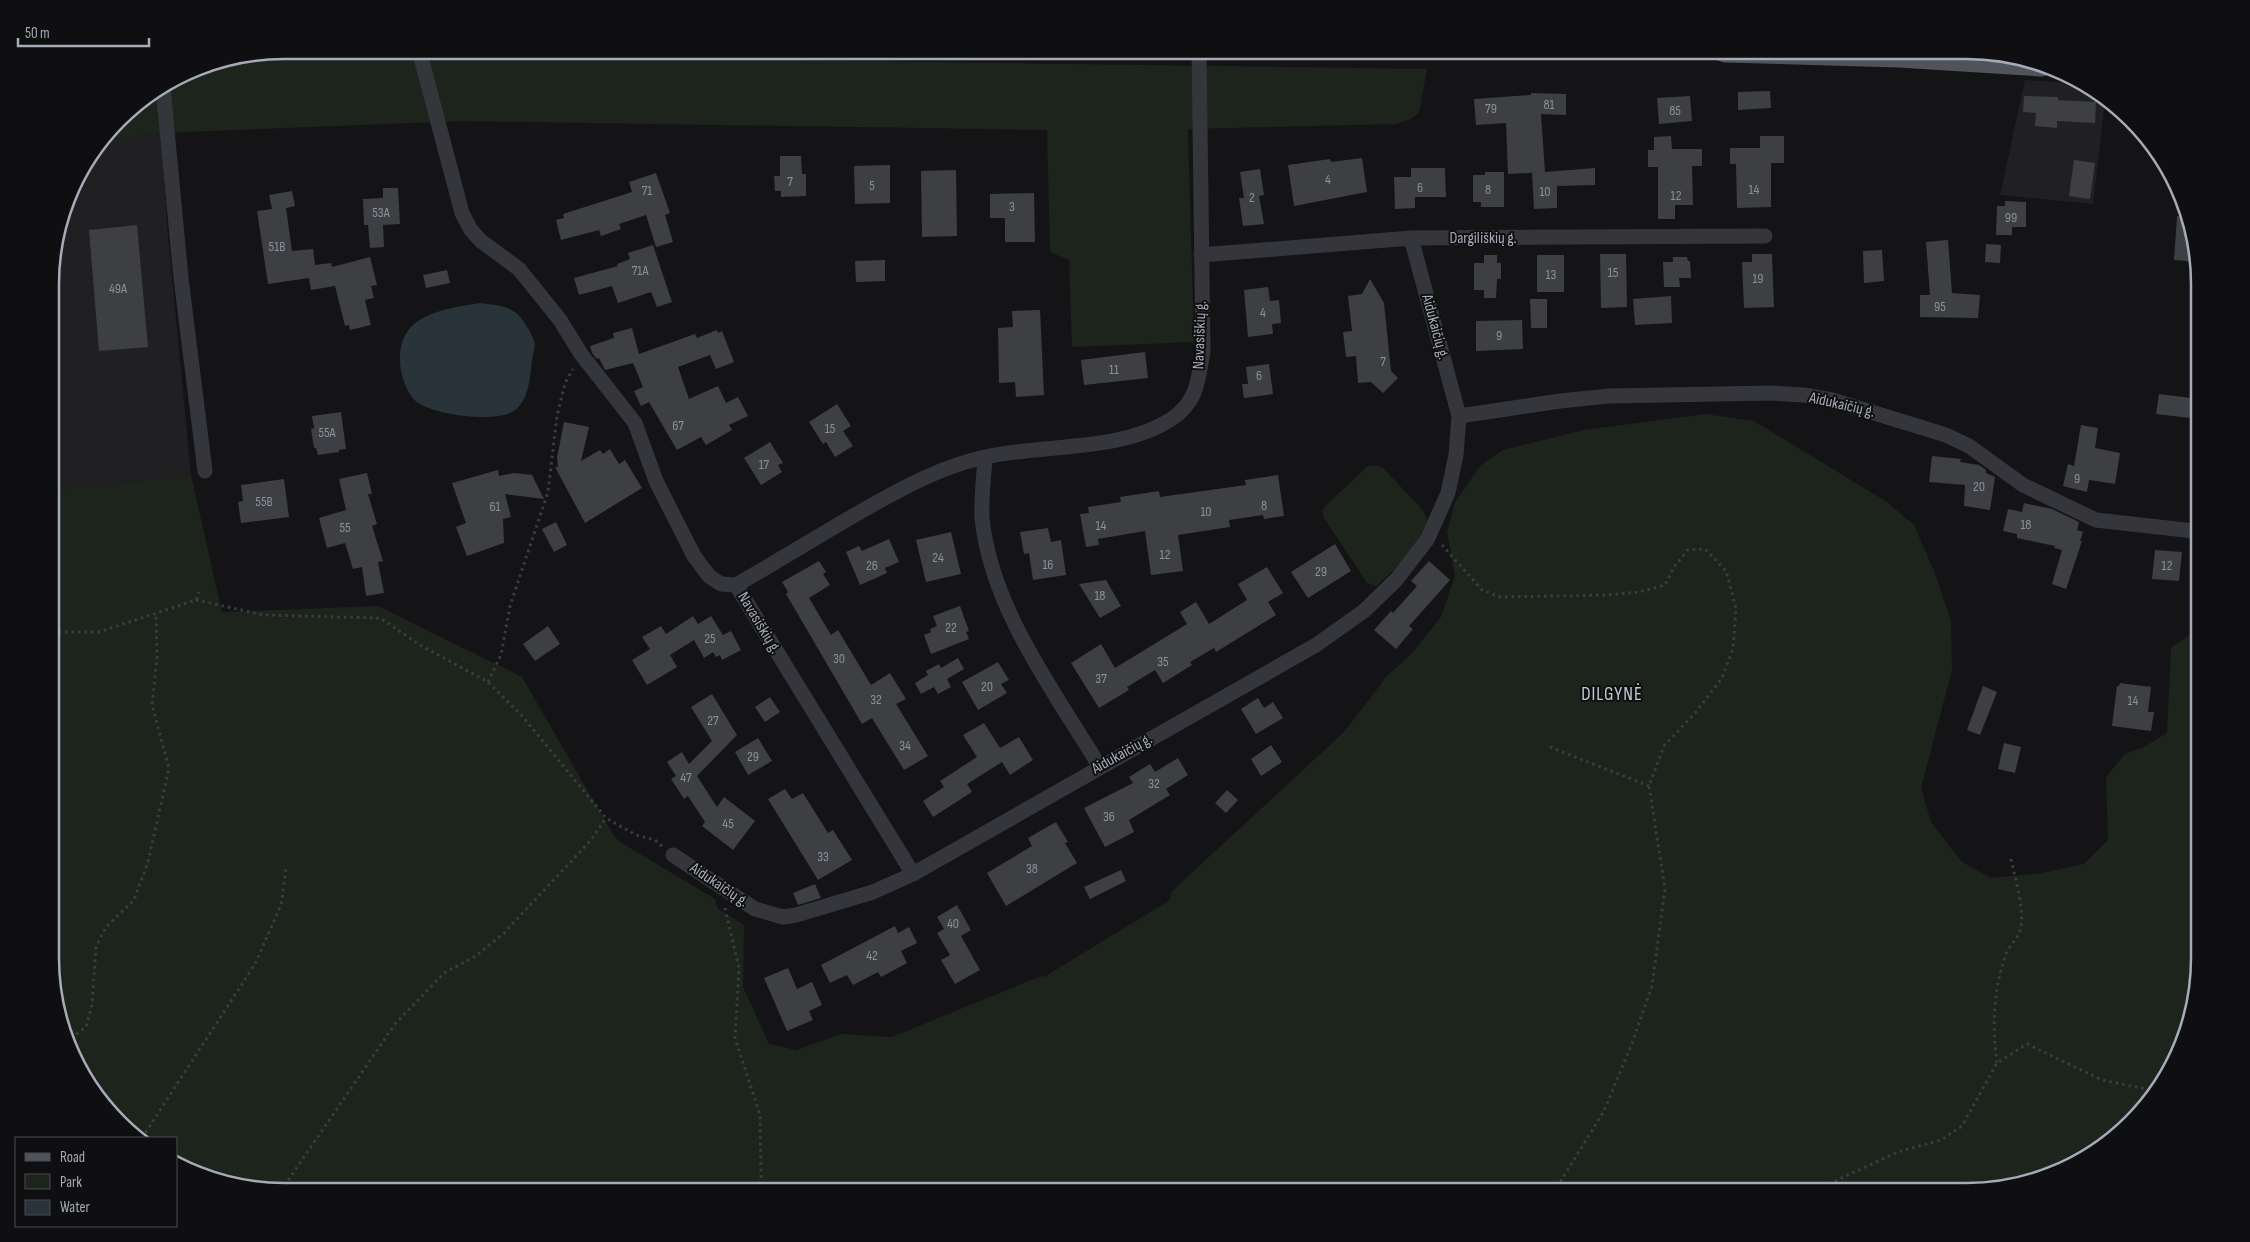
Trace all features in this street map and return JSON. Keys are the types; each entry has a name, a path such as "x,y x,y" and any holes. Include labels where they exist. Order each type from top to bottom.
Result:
{"main road":[{"path":"1952,59 2001,62"}],"street":[{"path":"421,59 462,213 471,230 481,241 519,269 560,320 581,354 635,423 656,481 694,556 710,576 721,584 736,585"},
{"name":"Navasiškių g.","path":"913,874 736,585 923,478 985,457 1125,438 1152,430 1172,419 1187,404 1197,388 1203,351 1199,59"},
{"path":"165,93 181,278 205,471"},
{"name":"Dargiliškių g.","path":"1201,256 1411,238 1764,236"},
{"name":"Aidukaičių g.","path":"673,854 755,909 783,917 796,915 873,892 913,874 1316,645 1364,611 1390,586 1429,535 1448,493 1456,455 1459,416 1411,238"},
{"name":"Aidukaičių g.","path":"1459,416 1560,401 1609,396 1763,393 1804,395 1832,400 1946,434 1969,446 2023,485 2096,520 2191,530"},
{"path":"985,457 982,516 994,574 1014,624 1100,767"}],"path":[{"path":"488,682 501,655 510,606 548,492 557,416 565,383 581,354"},
{"path":"1429,535 1437,539 1482,590 1500,597 1540,598 1639,592 1665,585 1674,566 1688,550 1705,549 1726,571 1736,608 1733,649 1722,678 1695,713 1664,746 1649,786 1665,888 1652,986 1632,1044 1604,1111 1560,1183"},
{"path":"196,600 199,592"},
{"path":"59,632 99,632 156,615 196,600 264,615 380,618 420,645 488,682 523,717 606,818 636,835 654,840 673,854"},
{"path":"73,1036 86,1027 92,1005 96,947 106,927 134,900 148,862 169,768 152,705 157,657 156,615"},
{"path":"1550,746 1649,786"},
{"path":"287,1183 395,1024 444,973 476,956 504,933 591,840 606,818"},
{"path":"1997,1063 1992,1031 1994,1006 2006,952 2020,931 2020,902 2010,855"},
{"path":"144,1135 254,964 280,904 286,868"},
{"path":"719,885 739,968 735,1038 760,1115 760,1183"},
{"path":"1830,1183 1898,1152 1941,1140 1962,1126 1997,1063 2027,1044 2102,1080 2149,1090"}],"shaded area":[{"path":"2025,80 2067,83 2104,106 2093,204 2000,195"},
{"path":"161,133 167,225 191,475 59,489 59,269 63,240 66,225 82,184 112,139"}],"green space":[{"path":"269,59 719,59 1427,69 1419,113 1411,119 1396,124 1188,129 1194,342 1072,347 1069,260 1050,252 1047,130 462,121 161,133 112,139 147,105 184,82 225,66"},
{"path":"1705,414 1754,421 1887,502 1914,525 1934,571 1951,620 1952,670 1921,788 1931,822 1962,862 1991,878 2042,873 2084,864 2108,840 2106,777 2125,754 2144,747 2167,733 2171,648 2191,634 2191,973 2187,1002 2179,1031 2161,1071 2135,1107 2103,1137 2066,1160 2039,1171 2025,1176 1981,1183 269,1183 225,1176 184,1160 178,1157 178,1137 147,1137 105,1095 89,1071 76,1044 66,1017 59,973 59,489 191,475 222,612 378,606 522,677 614,836 620,842 715,899 718,909 744,925 743,987 769,1044 796,1050 841,1034 892,1037 1041,976 1044,977 1170,900 1171,892 1344,732 1387,676 1412,653 1441,617 1455,576 1447,532 1455,502 1480,466 1503,450 1584,430"},
{"path":"1368,466 1382,467 1421,508 1427,522 1421,537 1414,546 1382,582 1376,586 1367,583 1324,518 1322,511"}],"water":[{"path":"480,303 502,306 512,310 523,320 533,338 535,348 529,382 521,404 510,413 501,416 477,417 437,411 418,403 409,393 401,371 400,353 404,338 411,327 421,319 434,313"}],"building":[{"path":"1770,91 1771,108 1738,110 1738,92"},
{"path":"1531,93 1566,94 1566,115 1541,114 1545,172 1508,174 1506,123 1476,125 1474,99 1531,95"},
{"path":"1690,96 1692,121 1659,124 1657,98"},
{"path":"2024,96 2058,97 2058,100 2096,102 2095,123 2057,121 2057,128 2035,126 2036,113 2023,112"},
{"path":"1671,136 1672,149 1702,149 1702,166 1692,166 1693,205 1675,205 1675,219 1658,219 1658,167 1648,167 1648,150 1654,150 1654,137"},
{"path":"1760,136 1784,136 1784,163 1771,163 1771,207 1737,208 1736,164 1730,164 1730,148 1760,148"},
{"path":"780,156 801,156 802,174 806,174 806,196 781,197 781,191 775,191 774,176 780,176"},
{"path":"1362,158 1367,192 1294,206 1288,165 1330,159 1331,162"},
{"path":"2074,160 2095,163 2090,199 2069,196"},
{"path":"890,165 890,203 855,204 854,166"},
{"path":"1411,168 1445,168 1446,197 1415,197 1415,208 1395,209 1394,177 1411,177"},
{"path":"1595,168 1595,185 1557,186 1557,208 1534,209 1532,173"},
{"path":"1260,169 1264,195 1259,196 1264,224 1243,226 1239,198 1244,198 1240,172"},
{"path":"956,170 957,236 922,237 921,171"},
{"path":"1485,172 1504,172 1504,207 1481,207 1481,202 1473,202 1473,175 1485,175"},
{"path":"656,173 670,213 665,215 673,242 656,247 646,215 619,224 621,229 601,236 599,230 561,240 556,220 564,218 563,214 632,192 629,182"},
{"path":"383,188 398,188 400,224 383,225 384,247 370,248 368,225 364,225 363,199 383,198"},
{"path":"292,191 295,206 286,208 292,251 313,249 315,265 331,263 332,267 370,257 377,285 371,286 374,298 365,300 371,325 350,330 349,325 345,326 335,286 311,290 309,278 268,284 257,211 272,209 269,195"},
{"path":"1034,193 1035,242 1005,242 1005,218 990,218 990,194"},
{"path":"2005,201 2026,202 2026,227 2012,227 2012,235 1996,235 1997,206 2005,206"},
{"path":"2177,216 2181,216 2190,261 2174,260"},
{"path":"137,225 148,347 99,351 89,230"},
{"path":"1948,240 1952,293 1980,295 1978,318 1920,317 1920,295 1930,295 1926,242"},
{"path":"1986,244 2001,245 2000,263 1985,262"},
{"path":"653,245 672,302 657,307 651,292 618,303 612,286 579,295 574,278 618,266 617,264 630,259 628,253"},
{"path":"1882,250 1884,281 1864,283 1863,251"},
{"path":"1600,254 1626,254 1627,307 1601,308"},
{"path":"1752,254 1772,254 1774,307 1744,308 1742,262 1752,262"},
{"path":"1484,255 1497,255 1497,263 1501,263 1501,279 1497,279 1496,298 1484,298 1484,290 1474,290 1474,263 1484,263"},
{"path":"1537,255 1564,255 1564,292 1537,292"},
{"path":"1673,257 1687,257 1688,261 1690,261 1691,278 1679,278 1680,287 1664,287 1663,262 1673,262"},
{"path":"885,260 885,281 856,282 855,261"},
{"path":"447,270 450,283 426,288 423,275"},
{"path":"1370,279 1384,303 1391,371 1398,378 1383,393 1371,382 1358,383 1356,356 1346,357 1343,332 1352,331 1348,296 1362,294"},
{"path":"1268,287 1270,301 1279,300 1281,323 1272,324 1273,334 1248,337 1244,290"},
{"path":"1671,296 1672,323 1635,325 1633,299"},
{"path":"1530,299 1547,299 1547,328 1531,328"},
{"path":"1040,310 1044,395 1016,397 1015,382 999,383 998,328 1013,327 1012,311"},
{"path":"1522,320 1523,349 1476,351 1476,321"},
{"path":"632,328 639,354 695,334 697,338 717,330 718,333 722,331 734,362 716,369 710,355 678,367 689,399 718,386 726,403 738,397 748,416 729,425 732,430 706,445 701,437 677,450 649,402 641,406 634,391 643,387 633,363 605,370 599,358 597,359 592,353 590,346 614,338 613,333"},
{"path":"1145,352 1148,378 1084,385 1081,360"},
{"path":"1269,364 1273,394 1244,398 1242,384 1248,384 1246,367"},
{"path":"2159,394 2191,398 2191,418 2156,414"},
{"path":"837,404 851,426 843,431 853,446 835,457 826,442 823,444 809,422"},
{"path":"341,412 346,449 318,455 316,448 314,448 311,429 314,428 312,416"},
{"path":"564,422 589,427 581,461 600,450 603,454 610,449 619,464 625,460 642,488 585,523 555,467 558,467 557,458"},
{"path":"2081,425 2098,428 2095,448 2120,453 2115,484 2089,480 2087,492 2063,486 2068,464 2074,466"},
{"path":"770,442 783,463 778,465 782,472 761,485 744,458"},
{"path":"1932,456 1961,459 1960,462 1979,465 1986,470 1986,473 1995,477 1990,510 1964,506 1965,485 1929,482"},
{"path":"498,470 499,476 514,473 532,475 544,499 505,494 511,517 503,519 504,543 467,556 456,527 466,523 452,483"},
{"path":"367,473 372,494 368,494 377,524 372,526 383,561 378,562 384,593 366,596 362,567 353,569 345,543 327,548 319,518 346,510 339,479"},
{"path":"1278,475 1284,516 1264,519 1263,515 1229,520 1230,527 1178,535 1183,571 1151,575 1145,531 1098,539 1099,545 1086,547 1080,514 1089,513 1088,507 1121,502 1120,497 1159,491 1160,497 1246,485 1245,480"},
{"path":"284,479 289,517 241,523 238,502 243,501 241,485"},
{"path":"2024,503 2052,509 2079,522 2077,530 2083,532 2080,541 2082,541 2066,589 2052,584 2062,550 2054,548 2055,546 2017,538 2017,534 2003,531 2008,509 2022,512"},
{"path":"556,522 567,545 554,552 542,529"},
{"path":"1048,528 1051,542 1061,540 1066,575 1033,580 1029,553 1024,554 1020,532"},
{"path":"951,532 961,574 926,582 916,540"},
{"path":"889,539 899,562 885,568 887,573 860,585 846,552 859,546 862,551"},
{"path":"1335,544 1351,571 1308,598 1291,572"},
{"path":"2155,550 2182,552 2179,581 2152,579"},
{"path":"819,561 826,572 823,574 830,585 809,598 831,635 838,630 871,685 890,673 906,699 896,704 928,756 904,770 872,718 862,724 786,594 788,592 782,582"},
{"path":"1429,561 1450,580 1409,626 1413,629 1396,649 1374,630 1391,611 1393,613 1417,586 1411,581"},
{"path":"1267,567 1283,593 1268,602 1276,615 1216,652 1214,648 1190,662 1192,665 1163,683 1155,670 1127,687 1129,690 1099,708 1071,663 1101,644 1115,668 1187,624 1180,612 1196,602 1209,624 1247,600 1238,584"},
{"path":"1106,580 1121,606 1100,618 1079,584"},
{"path":"960,606 969,631 966,632 969,639 931,654 924,635 931,632 930,629 937,626 933,616"},
{"path":"693,616 698,624 711,616 723,635 731,631 741,650 722,660 720,655 716,657 713,652 704,658 694,640 670,655 677,667 647,685 632,660 650,649 642,637 661,626 666,634"},
{"path":"548,626 560,644 535,661 523,644"},
{"path":"958,658 964,669 947,679 951,687 938,694 934,687 921,694 915,683 928,675 926,671 939,664 941,668"},
{"path":"998,662 1009,680 1001,684 1007,693 978,710 962,682"},
{"path":"2120,683 2151,687 2148,712 2154,712 2151,731 2112,726 2117,686"},
{"path":"1983,686 1997,692 1980,735 1967,730"},
{"path":"712,694 737,735 697,776 717,807 724,797 755,821 733,850 702,826 705,822 688,796 684,799 671,779 676,776 667,762 682,752 689,764 712,741 691,707"},
{"path":"770,697 780,712 765,722 755,707"},
{"path":"1258,698 1264,708 1273,702 1283,718 1256,734 1241,709"},
{"path":"984,723 1000,748 1019,737 1033,760 1010,775 1002,762 967,784 972,792 933,817 923,801 944,787 940,781 977,757 963,735"},
{"path":"758,738 772,761 748,775 735,752"},
{"path":"2004,743 2021,747 2015,773 1998,769"},
{"path":"1271,745 1282,762 1261,776 1251,759"},
{"path":"1178,758 1188,775 1166,789 1170,795 1129,820 1134,832 1105,847 1084,808 1133,783 1129,777 1150,764 1155,772"},
{"path":"785,789 792,799 803,793 828,833 833,830 852,860 818,880 768,799"},
{"path":"1227,790 1238,800 1226,813 1215,803"},
{"path":"1056,822 1068,842 1065,843 1077,863 1006,906 987,873 1032,846 1028,838"},
{"path":"1121,870 1126,881 1090,899 1084,887"},
{"path":"815,884 821,898 798,905 793,893"},
{"path":"957,905 971,930 961,936 980,970 955,984 941,960 950,955 937,933 944,929 937,917"},
{"path":"895,926 898,933 909,927 917,943 901,951 907,963 881,977 878,972 853,985 847,975 830,983 821,965"},
{"path":"788,968 797,989 812,982 822,1005 809,1011 813,1020 787,1031 764,978"}],"district":[{"name":"DILGYNĖ","path":"1612,694"}]}
